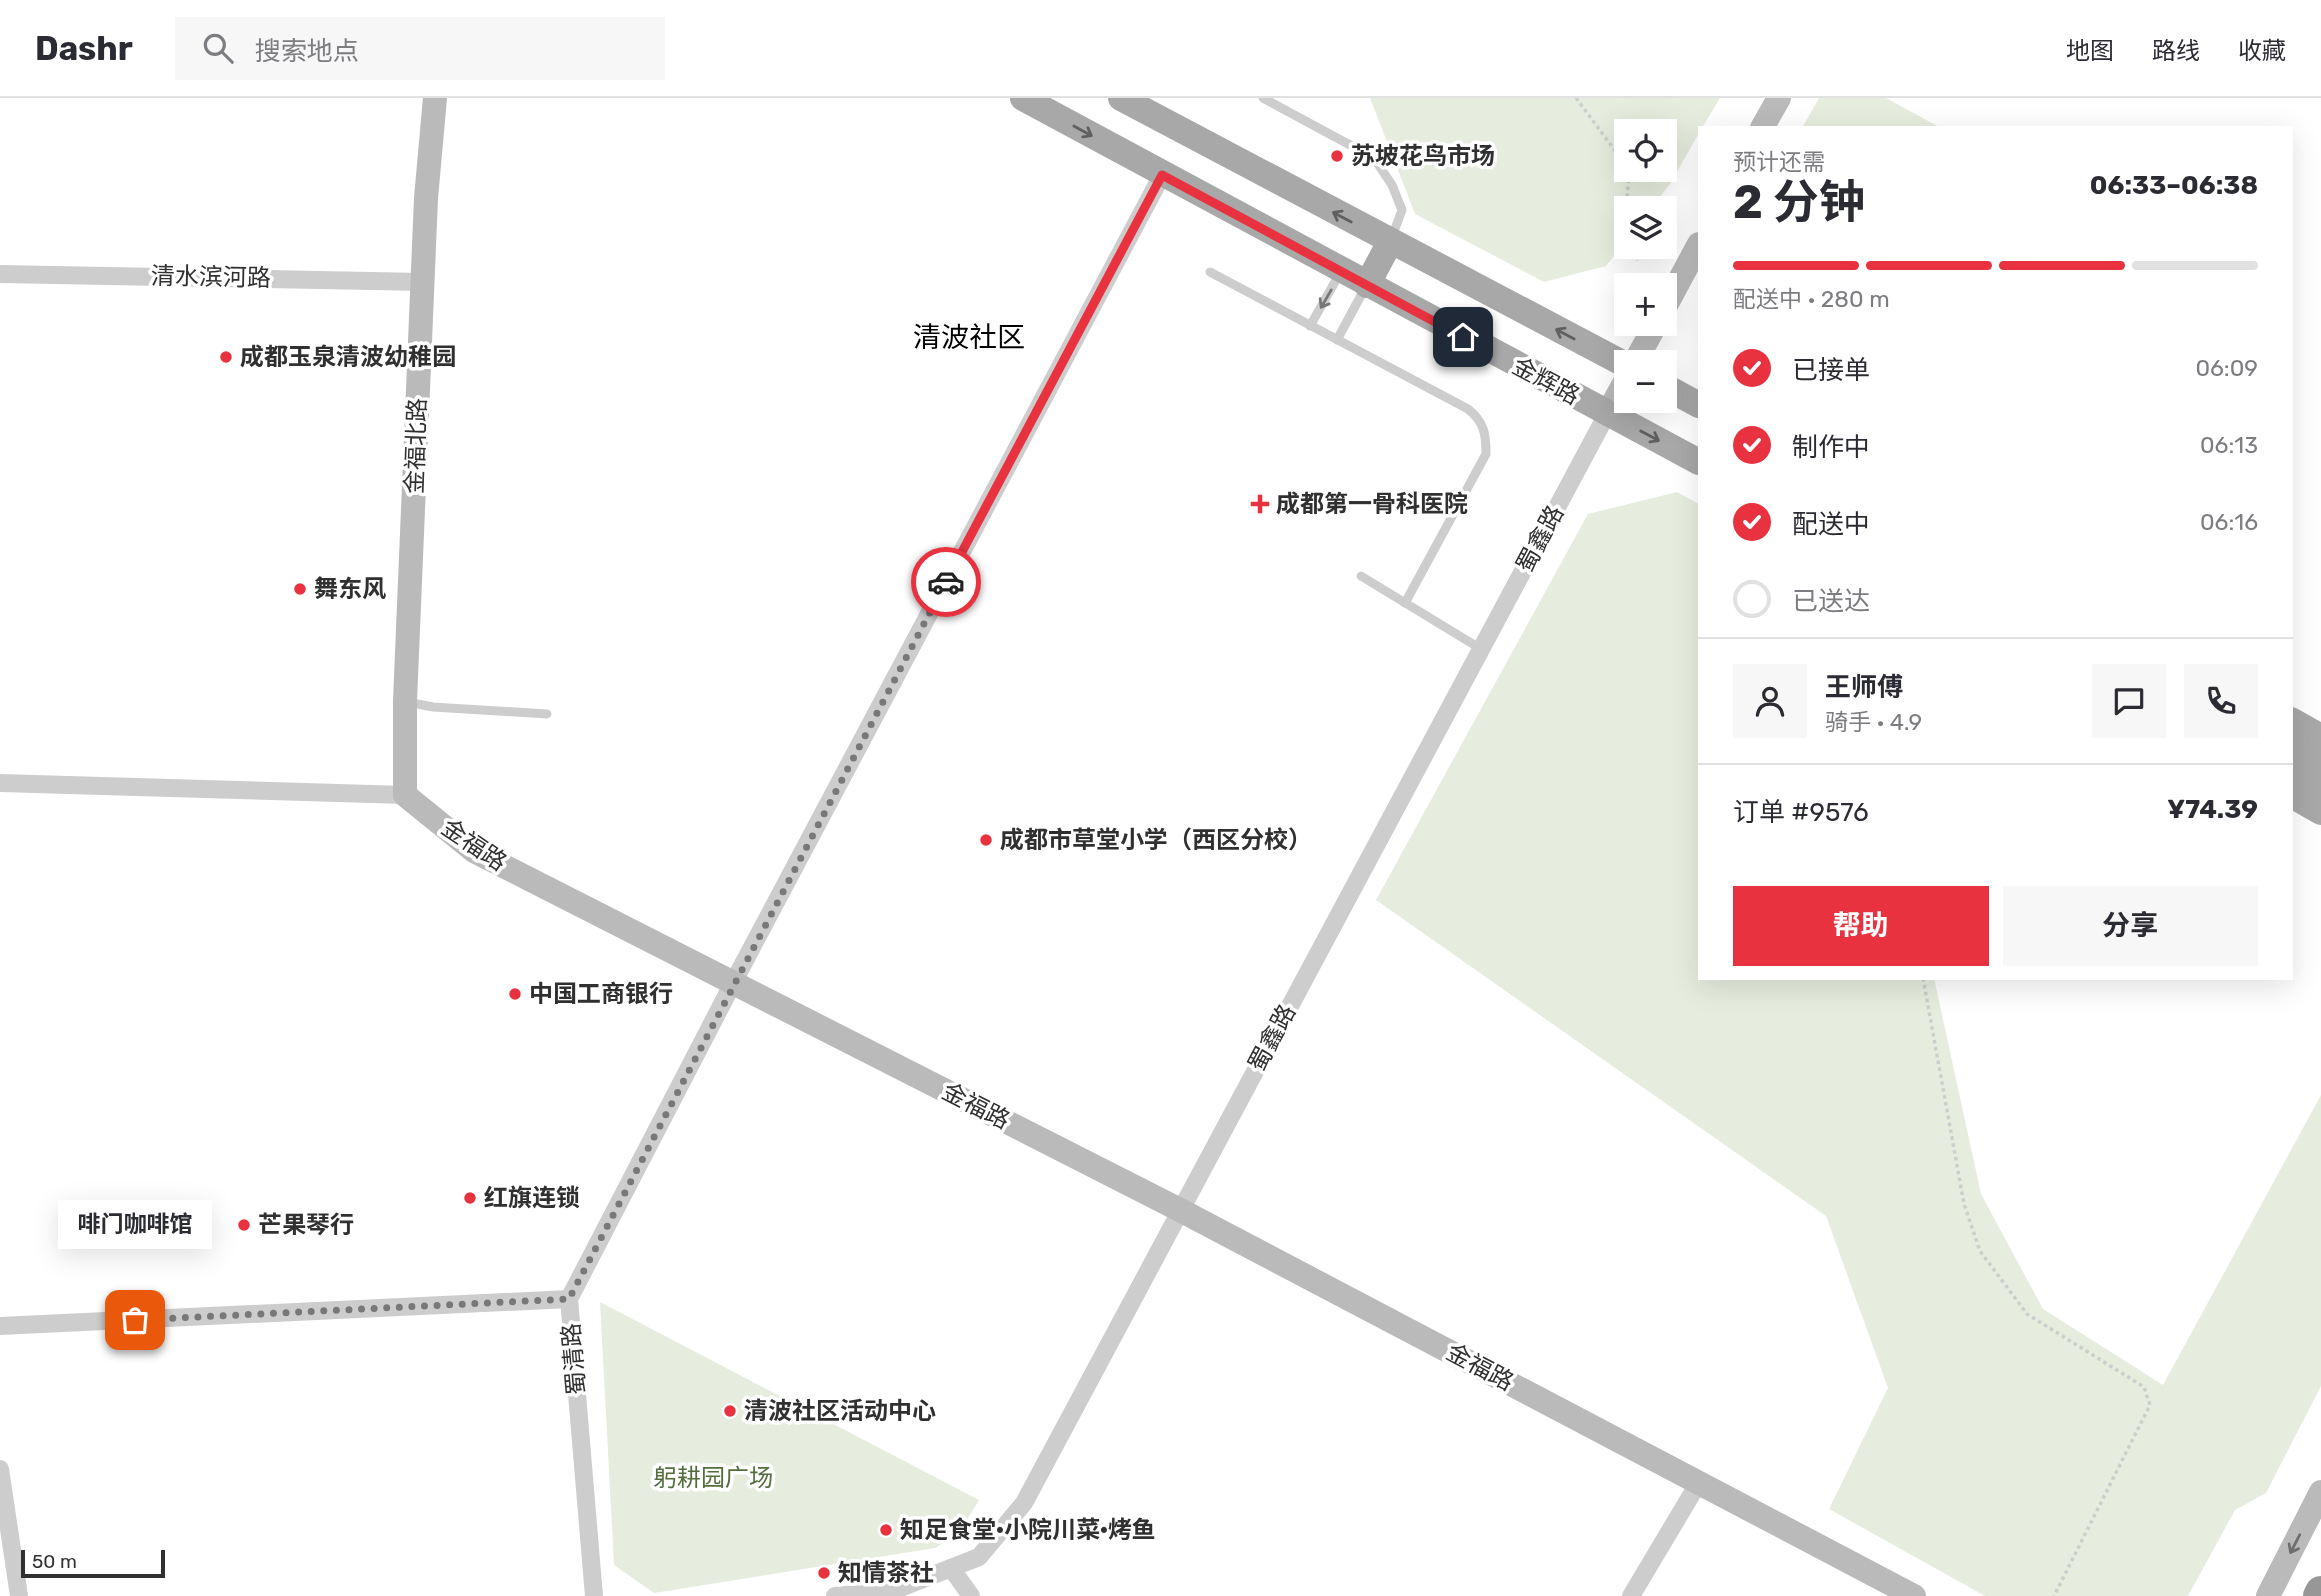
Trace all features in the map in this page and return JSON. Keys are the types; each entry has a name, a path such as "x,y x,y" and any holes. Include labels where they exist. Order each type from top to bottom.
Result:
{"main road":[{"name":"金辉路","path":"1023,98 1698,461"},
{"name":"金辉路","path":"1121,98 1614,359"},
{"path":"1367,285 1390,242"},
{"path":"1677,393 1698,404"},
{"path":"2293,721 2321,737"},
{"path":"2293,749 2321,764"},
{"path":"2293,772 2321,787"},
{"path":"2293,796 2321,811"}],"street":[{"name":"金福北路","path":"405,794 405,701 423,282 435,98"},
{"path":"1763,126 1779,98"},
{"name":"蜀清路","path":"594,1596 569,1299 733,983 1162,175"},
{"path":"1677,285 1698,246"},
{"name":"清水滨河路","path":"0,274 423,282"},
{"name":"蜀鑫路","path":"835,1596 895,1590 979,1557 1024,1503 1614,401"},
{"path":"0,783 405,794"},
{"name":"金福路","path":"405,794 474,851 1180,1210 1914,1596"},
{"path":"0,1326 569,1299"},
{"path":"0,1469 19,1596"},
{"path":"1632,1596 1699,1482"},
{"path":"2268,1596 2321,1492"},
{"path":"951,1568 971,1596"}],"lane":[{"path":"1264,98 1374,158 1392,185 1402,210 1390,242"},
{"path":"1310,326 1341,271"},
{"path":"1210,272 1468,408 1481,419 1485,430 1486,454 1482,464 1405,603"},
{"path":"1337,340 1367,285"},
{"path":"1361,576 1481,649"},
{"path":"405,701 433,707 547,713"}],"path":[{"path":"1576,98 1619,156 1629,177 1627,196"},
{"path":"1923,980 1964,1204 1980,1251 2027,1314 2144,1387 2150,1405 2054,1596"}],"green space":[{"path":"1370,98 1720,98 1703,126 1698,126 1698,135 1677,172 1677,119 1614,119 1614,182 1671,182 1660,196 1614,196 1614,256 1606,266 1544,282 1415,214"},
{"path":"1819,98 1886,98 1937,126 1803,126"},
{"path":"1677,492 1698,503 1698,980 1934,980 1981,1194 2043,1309 2163,1385 2321,1095 2321,1386 2266,1493 2235,1510 2188,1596 1985,1596 1829,1509 1888,1388 1826,1216 1376,900 1588,514"},
{"name":"躬耕园广场","path":"600,1302 979,1500 959,1533 935,1548 654,1593 614,1565"}],"way so far":[{"path":"135,1320 569,1299 946,582"}],"place":[{"name":"苏坡花鸟市场","path":"1337,156"},
{"name":"成都玉泉清波幼稚园","path":"226,357"},
{"name":"成都第一骨科医院","path":"1260,504"},
{"name":"舞东风","path":"300,589"},
{"name":"成都市草堂小学（西区分校）","path":"986,840"},
{"name":"中国工商银行","path":"515,994"},
{"name":"红旗连锁","path":"470,1198"},
{"name":"芒果琴行","path":"244,1225"},
{"name":"啡门咖啡馆","path":"135,1320"},
{"name":"清波社区活动中心","path":"730,1411"},
{"name":"知足食堂·小院川菜·烤鱼","path":"886,1530"},
{"name":"知情茶社","path":"824,1573"}],"district":[{"name":"清波社区","path":"969,337"}],"route":[{"path":"946,582 1162,175 1463,337"}]}
